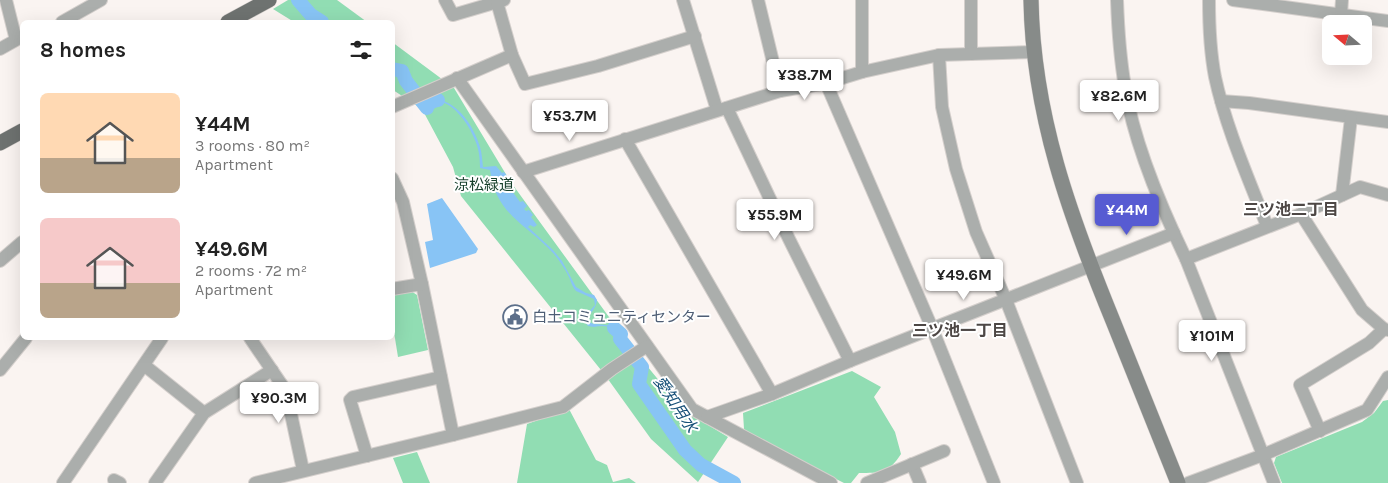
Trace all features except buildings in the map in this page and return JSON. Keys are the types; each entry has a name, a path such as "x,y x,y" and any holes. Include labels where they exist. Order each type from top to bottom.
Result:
{"main road":[{"path":"231,20 261,2"},
{"path":"0,143 20,132"}],"street":[{"path":"0,49 16,40 6,0"},
{"path":"66,20 101,0"},
{"path":"445,0 454,16 500,1 512,55 525,84 598,66 695,36"},
{"path":"683,0 722,109 850,361"},
{"path":"758,0 780,91"},
{"path":"862,0 862,72"},
{"path":"971,0 971,54"},
{"path":"1031,0 1034,52 1041,103 1060,180 1090,265 1178,483"},
{"path":"1117,0 1125,88 1138,143 1274,483"},
{"path":"1209,0 1212,56 1221,101 1235,145 1268,226"},
{"path":"1233,0 1388,21"},
{"path":"1341,14 1342,0"},
{"path":"523,172 780,91 826,83 862,72 939,55 1034,52"},
{"path":"395,106 512,55"},
{"path":"939,55 942,106 956,169 976,232 1006,300 1077,483"},
{"path":"457,78 644,347 692,409 832,483"},
{"path":"826,83 932,328 994,483"},
{"path":"1221,101 1249,103 1388,122"},
{"path":"1342,195 1351,118"},
{"path":"625,139 772,394"},
{"path":"395,185 403,202 422,284 453,435"},
{"path":"1186,259 1301,214 1360,187 1388,195"},
{"path":"1301,214 1362,310 1386,329 1369,343 1300,385 1320,431"},
{"path":"707,418 772,394 932,328 1174,233"},
{"path":"0,261 20,244"},
{"path":"395,288 422,284"},
{"path":"1,368 24,340"},
{"path":"63,483 161,340"},
{"path":"251,340 286,391 303,470"},
{"path":"255,483 563,406 644,347"},
{"path":"144,365 204,413"},
{"path":"155,483 204,413 272,370"},
{"path":"367,456 350,400 354,397 441,377"},
{"path":"1188,483 1320,431 1367,410 1386,384"},
{"path":"867,483 944,451"},
{"path":"912,464 920,483"}],"green space":[{"path":"288,0 337,0 364,20 291,20 273,9"},
{"name":"涼松緑道","path":"395,44 454,88 510,181 625,339 683,410 728,437 698,482 651,439 605,375 461,196 453,167 422,109 395,91"},
{"path":"411,291 417,295 428,350 398,357 395,338 395,294"},
{"path":"852,371 881,387 874,397 895,432 901,454 892,465 883,471 859,473 851,483 844,483 751,436 744,429 743,413"},
{"path":"1388,400 1388,483 1282,483 1274,463 1276,457 1362,422 1374,413 1383,401"},
{"path":"569,409 596,460 607,465 613,482 629,478 636,483 517,483 527,424"},
{"path":"417,452 430,483 403,483 393,458"}],"water":[{"path":"437,99 452,105 470,124 481,152 483,167 496,166 502,173 504,172 510,180 506,183 520,202 523,201 527,206 524,209 526,211 529,210 533,215 531,217 537,225 534,227 530,225 528,227 562,261 576,287 594,295 597,300 594,308 587,320 590,323 614,327 625,336 624,342 620,344 614,341 613,338 618,332 612,328 588,326 584,321 586,315 595,305 594,299 576,291 554,254 506,209 493,186 490,170 480,168 476,142 457,111 450,106 437,102 430,105 431,111 424,112 423,108 427,103"},
{"path":"442,198 478,249 476,253 430,268 425,242 433,240 427,204"}],"waterway":[{"name":"愛知用水","path":"298,0 311,15 319,20"},
{"name":"愛知用水","path":"395,70 402,71 406,81 427,108 431,102 438,100"},
{"name":"愛知用水","path":"614,328 621,334 620,339 642,367 639,384 685,450 701,465 734,483"}],"place":[{"name":"白土コミュニティセンター","path":"515,317"}],"district":[{"name":"三ツ池二丁目","path":"1291,209"},
{"name":"三ツ池一丁目","path":"960,330"}]}
